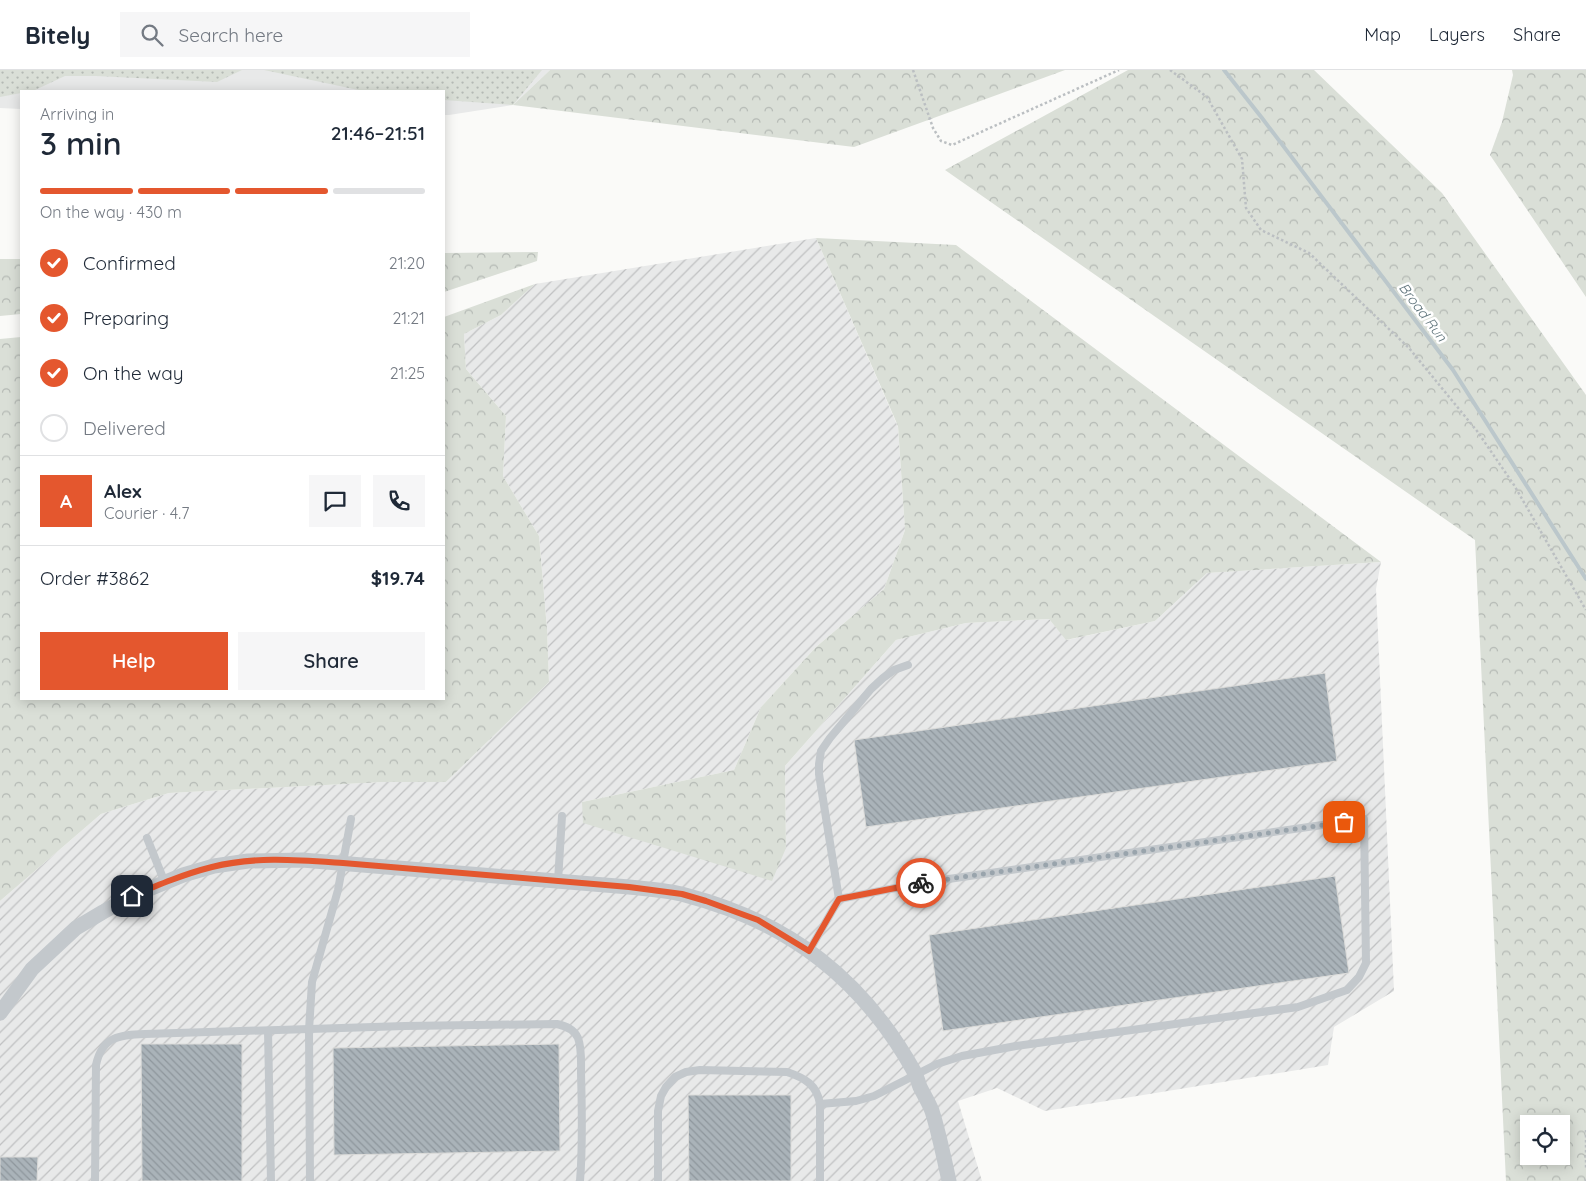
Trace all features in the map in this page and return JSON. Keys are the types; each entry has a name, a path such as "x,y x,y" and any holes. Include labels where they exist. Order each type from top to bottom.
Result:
{"street":[{"path":"0,1013 32,969 76,928 125,900 183,875 214,866 248,861 302,860 629,887 682,894 758,920 809,951 854,988 873,1008 916,1075 931,1110 948,1181"}],"lane":[{"path":"809,951 839,899 819,774 821,751 871,689 894,670 908,665"},
{"path":"558,881 562,816"},
{"path":"310,1181 309,1030 312,982 334,906 352,819"},
{"path":"820,1104 856,1101 874,1096 937,1064 962,1056 1016,1046 1298,1007 1347,990 1359,977 1366,963 1364,819 930,882 839,899"},
{"path":"146,838 164,883"},
{"path":"95,1181 96,1064 98,1053 105,1043 116,1037 130,1035 557,1024 566,1026 573,1031 578,1037 580,1046 582,1098 580,1181"},
{"path":"268,1031 271,1181"},
{"path":"658,1181 658,1111 661,1096 666,1086 675,1077 686,1072 700,1070 787,1072 799,1076 814,1087 820,1104 820,1181"}],"path":[{"path":"913,70 933,128 941,141 952,145 1119,70"},
{"path":"1170,70 1206,97 1238,151 1242,159 1246,208 1261,230 1309,253 1409,348 1477,431 1514,485 1586,610"},
{"path":"1586,1130 1586,1168"}],"shaded area":[{"path":"0,70 550,70 513,105 449,115 445,115 445,90 20,90 20,109 0,108"},
{"path":"816,238 898,427 905,530 884,589 816,647 761,707 734,770 582,802 786,848 785,766 896,640 966,623 1049,619 1067,640 1155,621 1207,573 1381,562 1376,589 1394,991 1334,1027 1328,1065 1045,1111 997,1088 958,1101 982,1181 0,1181 0,901 101,814 169,793 383,782 446,782 549,682 547,629 539,536 503,476 506,416 466,369 464,334 501,315 535,284"}],"green space":[{"path":"0,70 242,70 217,82 65,76 35,90 20,90 20,93 0,97"},
{"path":"264,70 542,70 513,105 445,100 445,90 358,90"},
{"path":"550,70 1065,70 854,147 513,105"},
{"path":"1128,70 1314,70 1442,193 1586,395 1586,1181 1506,1181 1475,540 945,170"},
{"path":"1512,70 1586,70 1586,297 1490,155 1502,122 1513,75"},
{"path":"816,238 956,245 1381,562 1207,573 1155,621 1066,640 1049,619 966,623 896,640 785,766 786,848 772,881 583,823 582,802 734,770 761,707 816,647 884,589 905,530 898,426"},
{"path":"538,252 537,261 445,292 445,253"},
{"path":"0,259 20,259 20,314 0,316"},
{"path":"535,284 501,315 464,334 466,369 506,416 503,476 539,536 547,629 549,682 446,782 383,782 169,793 101,814 0,901 0,339 20,337 20,700 445,700 445,317"}],"building":[{"path":"1325,673 1337,761 866,827 854,740"},
{"path":"1335,876 1349,973 943,1031 929,935"},
{"path":"141,1044 242,1044 242,1181 142,1181"},
{"path":"559,1044 560,1151 334,1155 333,1048"},
{"path":"688,1095 791,1095 791,1181 689,1181"},
{"path":"0,1157 38,1157 37,1181 0,1181"}],"waterway":[{"name":"Broad Run","path":"1224,70 1453,370 1586,579"}],"way so far":[{"path":"921,883 1344,822"}],"route":[{"path":"132,896 183,875 214,866 248,861 274,860 343,863 629,887 682,894 758,920 809,951 839,899 921,883"}]}
